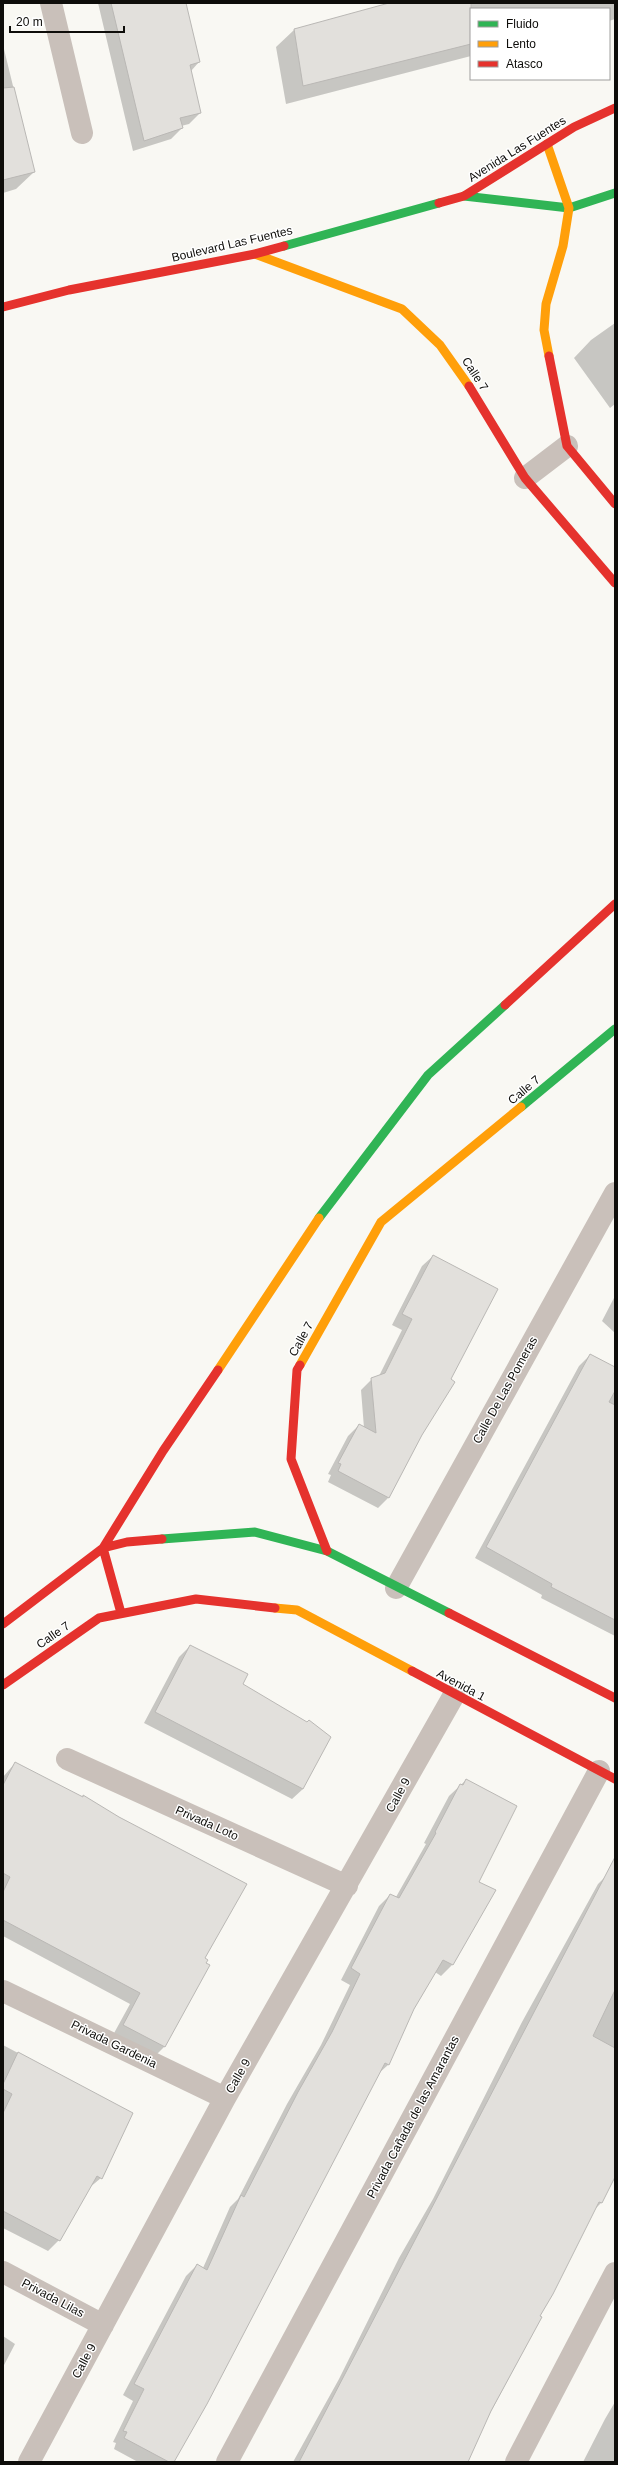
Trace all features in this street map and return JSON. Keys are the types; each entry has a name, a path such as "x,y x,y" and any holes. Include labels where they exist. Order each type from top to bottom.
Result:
{"street":[{"path":"51,3 82,133"},
{"name":"Avenida Las Fuentes","path":"464,196 574,127 615,108"},
{"path":"547,144 569,208 563,246 546,304 544,330 567,446 615,504"},
{"name":"Avenida Las Fuentes","path":"464,196 569,208 615,193"},
{"name":"Boulevard Las Fuentes","path":"3,307 69,290 255,254 464,196"},
{"name":"Calle 7","path":"255,254 402,309 440,344 463,376 525,478 615,583"},
{"path":"525,478 567,446"},
{"path":"3,1624 103,1548 163,1451 327,1207 428,1074 615,904"},
{"name":"Calle 7","path":"327,1552 291,1459 297,1370 381,1222 615,1029"},
{"name":"Calle De Las Pomeras","path":"396,1588 615,1193"},
{"path":"103,1548 127,1542 255,1532 327,1552 615,1698"},
{"path":"103,1548 121,1613"},
{"name":"Calle 7","path":"3,1685 99,1618 196,1599 297,1610"},
{"name":"Avenida 1","path":"297,1610 454,1695 607,1775"},
{"name":"Calle 9","path":"29,2462 225,2098 347,1886 454,1695"},
{"name":"Privada Loto","path":"67,1759 347,1886"},
{"name":"Privada Cañada de las Amarantas","path":"227,2462 607,1775"},
{"name":"Privada Gardenia","path":"3,1991 225,2098"},
{"name":"Privada Lilas","path":"3,2272 103,2325"},
{"path":"516,2462 615,2273"}],"building":[{"path":"111,3 186,3 200,62 190,65 201,113 180,118 183,128 144,141"},
{"path":"389,3 471,3 470,44 303,86 294,29"},
{"path":"14,87 35,172 3,180 3,88"},
{"path":"433,1255 498,1289 451,1379 455,1382 422,1435 389,1498 338,1471 341,1464 338,1463 359,1424 376,1433 371,1378 385,1373 412,1319 402,1314"},
{"path":"590,1354 615,1367 615,1391 609,1402 615,1405 615,1620 551,1587 552,1584 486,1547"},
{"path":"190,1645 248,1674 243,1684 307,1722 309,1720 331,1737 303,1789 155,1712"},
{"path":"15,1762 83,1797 83,1795 119,1817 247,1884 205,1958 208,1960 206,1963 210,1965 165,2047 123,2025 140,1993 3,1920 3,1892 10,1877 3,1873 3,1785"},
{"path":"466,1779 517,1806 479,1882 496,1890 453,1965 443,1960 414,2009 389,2065 385,2063 207,2404 174,2462 169,2462 124,2438 127,2432 123,2431 144,2389 134,2384 197,2264 207,2270 241,2195 244,2197 298,2092 332,2032 360,1974 351,1968 390,1894 399,1898 436,1833 435,1832 460,1784 463,1785"},
{"path":"615,1857 615,1990 593,2036 615,2048 615,2177 602,2203 599,2202 553,2294 540,2316 542,2317 491,2411 468,2462 299,2462"},
{"path":"18,2052 133,2113 102,2179 97,2176 60,2241 3,2211 3,2113 12,2094 3,2089 3,2084"}],"traffic: fast":[{"path":"464,196 569,208 615,193"},
{"path":"284,246 439,203"},
{"path":"319,1218 428,1075 505,1005"},
{"path":"521,1107 615,1029"},
{"path":"162,1539 255,1532 327,1551 449,1613"}],"traffic: slow":[{"path":"547,144 569,208 563,246 546,304 544,330 549,356"},
{"path":"255,254 402,309 440,345 469,386"},
{"path":"300,1365 381,1222 521,1107"},
{"path":"218,1370 319,1218"},
{"path":"275,1608 297,1610 412,1671"}],"traffic: jam":[{"path":"439,203 464,196 574,127 615,108"},
{"path":"3,307 69,290 255,254 284,246"},
{"path":"549,356 567,446 615,504"},
{"path":"469,386 525,478 615,583"},
{"path":"505,1005 615,904"},
{"path":"300,1365 297,1370 291,1459 327,1551"},
{"path":"121,1613 103,1548 163,1451 218,1370"},
{"path":"3,1624 103,1548 127,1542 162,1539"},
{"path":"3,1685 99,1618 196,1599 275,1608"},
{"path":"449,1613 615,1698"},
{"path":"412,1671 615,1779"}]}
